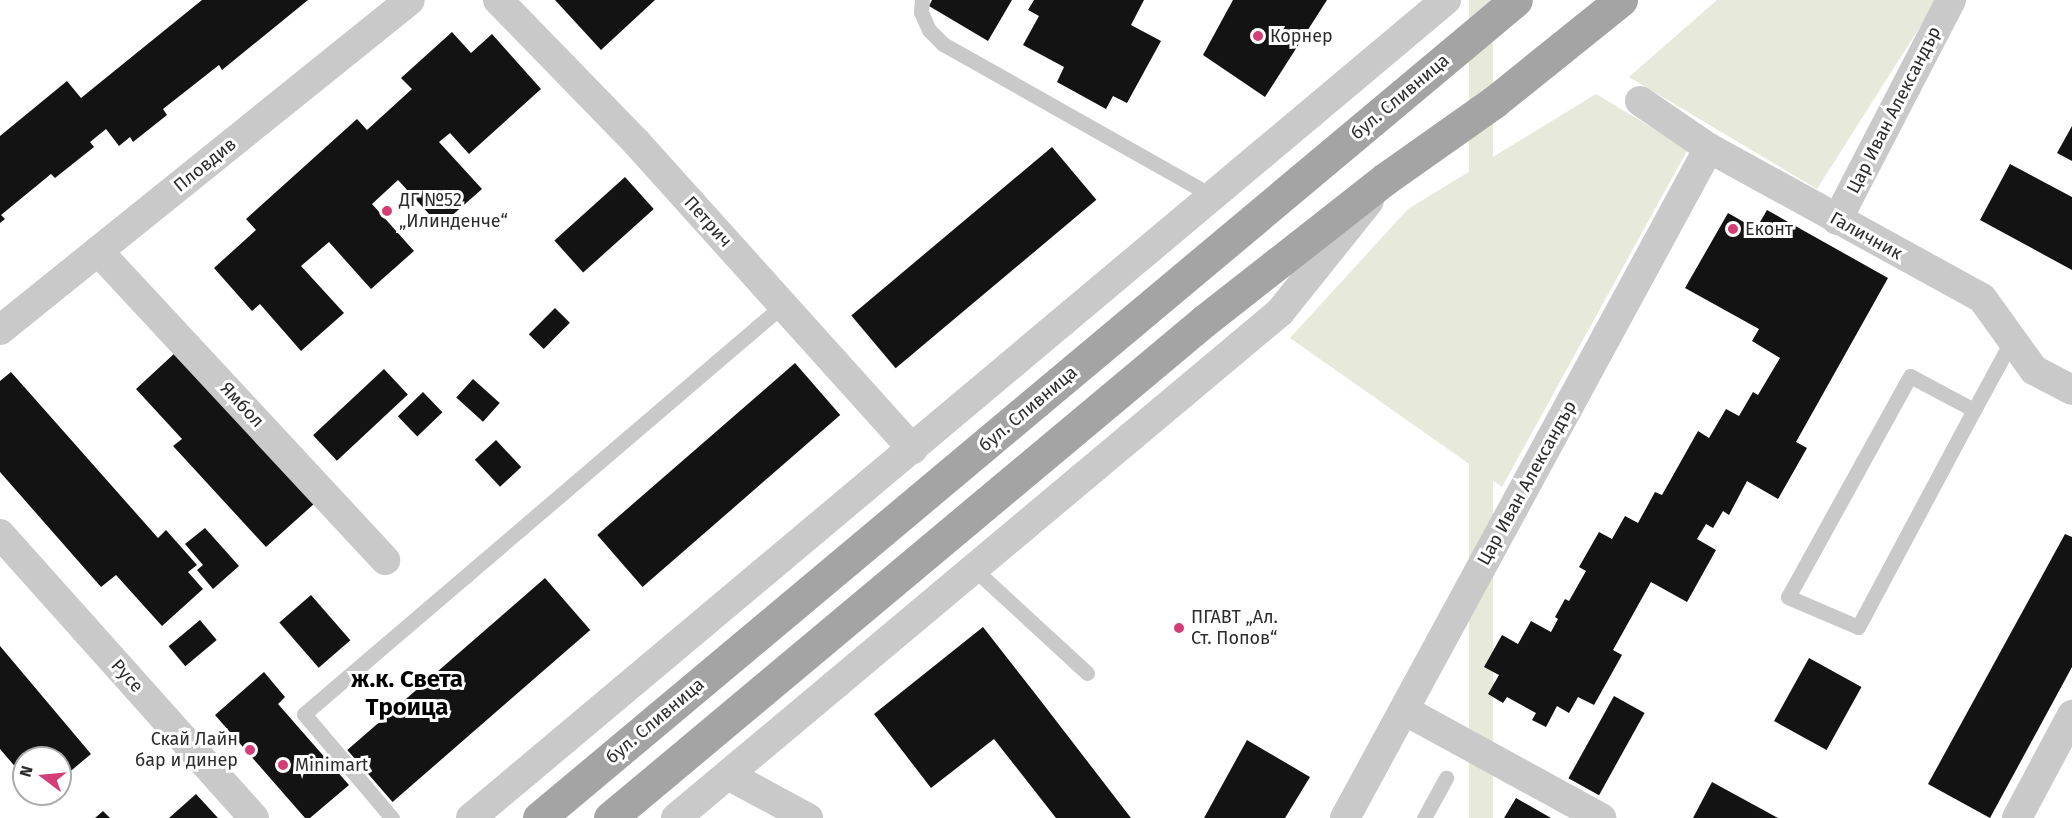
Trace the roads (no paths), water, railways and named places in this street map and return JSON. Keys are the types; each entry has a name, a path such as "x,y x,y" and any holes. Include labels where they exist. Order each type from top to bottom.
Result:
{"main road":[{"name":"бул. Сливница","path":"539,818 1516,0"},
{"path":"610,818 1204,321 1385,179 1494,102 1621,0"}],"street":[{"name":"Пловдив","path":"0,330 410,0"},
{"name":"Петрич","path":"498,0 637,143 913,449"},
{"path":"471,818 1214,197 1446,0"},
{"name":"Цар Иван Александър","path":"1837,220 1951,0"},
{"name":"Галичник","path":"1640,101 1709,148 1982,298 2034,370 2072,390"},
{"name":"Цар Иван Александър","path":"1349,817 1404,710 1709,148"},
{"path":"676,818 1280,312 1385,179"},
{"name":"Ямбол","path":"98,251 385,560"},
{"name":"Русе","path":"0,534 254,818"},
{"path":"1404,710 1601,818"},
{"path":"2017,818 2072,715"},
{"path":"728,775 808,818"}],"lane":[{"path":"922,0 921,12 928,30 943,44 1214,197"},
{"path":"392,818 304,714 783,304"},
{"path":"1974,410 1910,376 1788,597 1858,627 2012,340"},
{"path":"974,568 1087,673"},
{"path":"1424,818 1446,778"}],"place":[{"name":"Корнер","path":"1258,36"},
{"name":"ДГ №52 „Илинденче“","path":"387,211"},
{"name":"Еконт","path":"1733,229"},
{"name":"ПГАВТ „Ал. Ст. Попов“","path":"1179,628"},
{"name":"Скай Лайн бар и динер","path":"250,750"},
{"name":"Minimart","path":"283,765"}],"district":[{"name":"ж.к. Света Троица","path":"407,694"}]}
